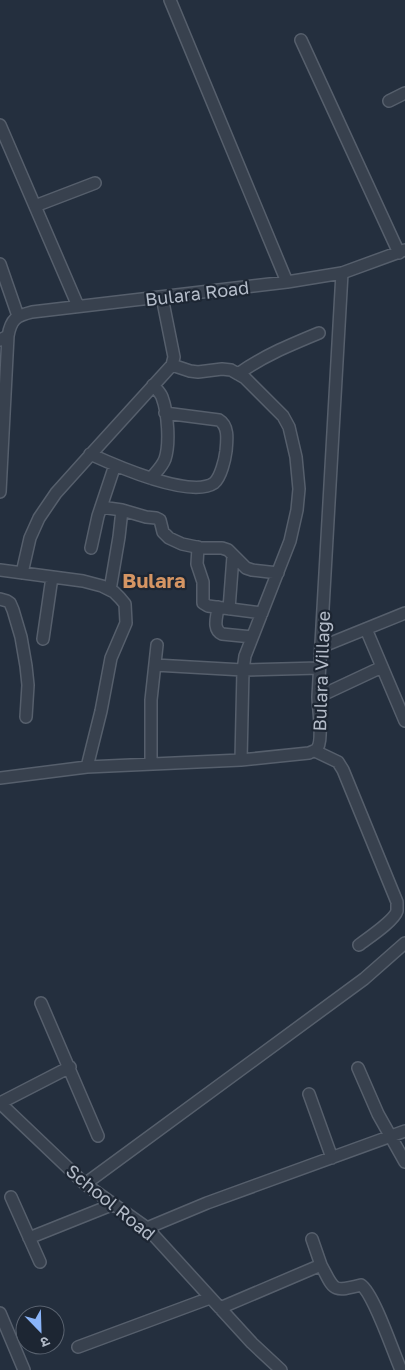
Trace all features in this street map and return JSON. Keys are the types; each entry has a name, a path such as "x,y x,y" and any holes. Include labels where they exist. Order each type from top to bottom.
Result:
{"street":[{"path":"170,0 286,282"},
{"path":"301,40 402,251"},
{"path":"389,100 405,93"},
{"path":"1,132 78,306"},
{"path":"35,206 96,183"},
{"name":"Bulara Road","path":"18,316 32,312 78,306 342,274 402,251"},
{"path":"0,264 18,316 10,325 4,338 0,492"},
{"name":"Bulara Village","path":"0,778 87,767 241,760 309,753 315,751 319,746 318,697 342,274"},
{"path":"22,573 30,538 39,518 56,493 172,365 174,357 162,296"},
{"path":"238,374 283,347 319,334"},
{"path":"172,365 198,372 222,369 231,370 245,378 283,416 289,427 296,457 299,489 297,510 290,541 245,656 241,760"},
{"path":"151,478 162,466 167,444 163,399 153,385"},
{"path":"90,454 174,485 200,487 212,484 216,481 225,458 227,430 224,422 165,413"},
{"path":"91,548 101,507 116,465"},
{"path":"101,507 156,518 160,520 163,532 169,538 182,544 222,548 228,550 246,568 278,572"},
{"path":"110,590 122,510"},
{"path":"198,547 196,564 203,582 202,598 204,603 208,606 262,613"},
{"path":"233,556 224,608 215,627 217,632 222,634 252,638"},
{"path":"0,570 83,581 102,586 110,590 125,604 126,623 111,658 101,711 87,767"},
{"path":"43,639 52,577"},
{"path":"0,599 10,603 21,637 28,685 26,717"},
{"path":"321,647 405,613"},
{"path":"366,629 405,721"},
{"path":"151,764 151,700 157,646"},
{"path":"155,665 243,670 320,668"},
{"path":"318,697 382,667"},
{"path":"315,751 338,762 343,770 397,902 397,911 394,916 359,945"},
{"path":"85,1184 364,979 405,943"},
{"path":"41,1003 98,1136"},
{"path":"0,1103 70,1067"},
{"path":"358,1068 378,1114 405,1162"},
{"path":"309,1094 332,1158"},
{"name":"School Road","path":"0,1103 85,1184 147,1228 252,1344 281,1370"},
{"path":"147,1228 207,1203 405,1131"},
{"path":"11,1197 40,1262"},
{"path":"29,1238 114,1204"},
{"path":"312,1239 321,1265 332,1286 339,1289 361,1285 365,1288 401,1370"},
{"path":"220,1308 321,1265"},
{"path":"78,1347 210,1298"},
{"path":"0,1313 24,1370"}],"district":[{"name":"Bulara","path":"154,580"}]}
